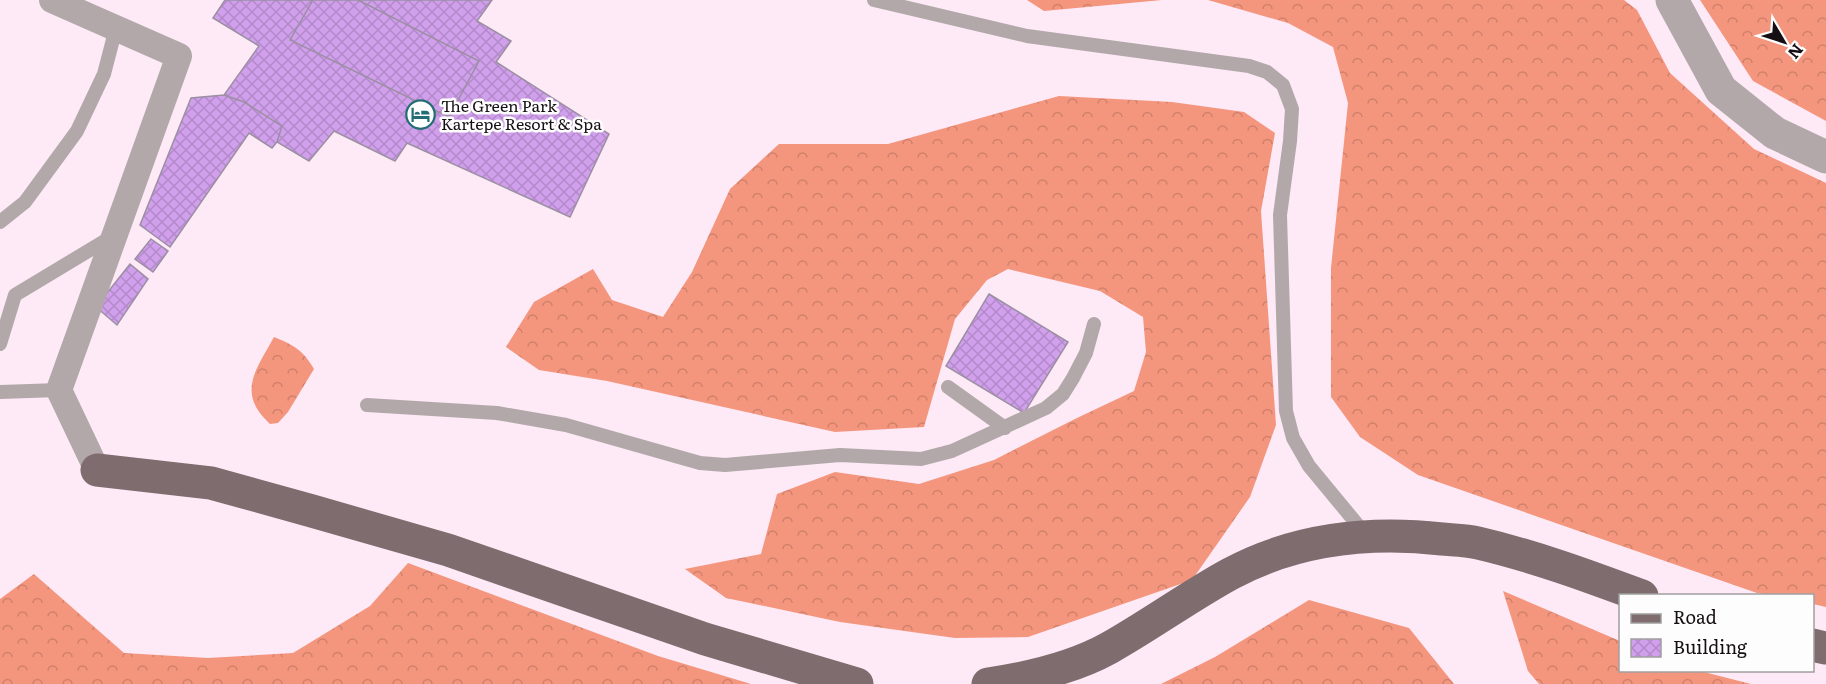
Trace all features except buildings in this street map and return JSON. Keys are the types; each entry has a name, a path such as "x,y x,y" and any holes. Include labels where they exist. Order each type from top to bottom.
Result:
{"main road":[{"path":"97,470 211,483 312,511 448,550 705,639 857,684"},
{"path":"988,684 1038,679 1081,661 1108,649 1232,573 1278,553 1329,539 1413,536 1476,542 1566,568 1637,594"}],"street":[{"path":"52,0 179,56 59,390 97,470"},
{"path":"1672,0 1721,90 1775,133 1826,157"}],"lane":[{"path":"874,0 1027,36 1249,66 1267,72 1283,85 1292,109 1280,215 1286,411 1293,438 1309,466 1367,536"},
{"path":"0,222 25,202 77,131 104,74 116,28"},
{"path":"0,344 15,295 114,236"},
{"path":"367,405 497,413 566,425 700,463 725,465 840,456 921,459 952,451 1046,408 1063,394 1086,353 1094,324"},
{"path":"948,387 1005,428"},
{"path":"0,392 59,390"}],"green space":[{"path":"1027,0 1162,0 1044,11"},
{"path":"1208,0 1624,0 1637,10 1670,73 1754,149 1826,183 1826,607 1814,604 1814,594 1757,593 1418,475 1360,437 1331,397 1331,268 1348,103 1333,47 1288,23"},
{"path":"1700,0 1826,0 1826,121 1753,81"},
{"path":"1059,96 1172,102 1244,112 1275,133 1261,211 1276,425 1250,497 1192,580 1028,637 955,638 840,622 726,598 685,569 761,554 777,494 835,472 919,484 994,460 1134,391 1146,352 1143,317 1100,291 1008,269 987,280 955,319 924,427 835,432 607,381 539,370 506,347 534,302 593,269 612,300 663,317 692,272 730,189 779,144 888,144"},
{"path":"274,337 297,349 314,369 288,412 278,423 270,424 254,402 252,381"},
{"path":"408,563 658,656 751,684 0,684 0,599 34,574 124,653 208,658 293,653 370,606"},
{"path":"1503,591 1619,641 1619,672 1704,672 1751,684 1539,684 1528,671"},
{"path":"1309,600 1409,628 1454,684 1161,684 1215,657"}],"place":[{"name":"The Green Park Kartepe Resort & Spa","path":"420,114"}]}
